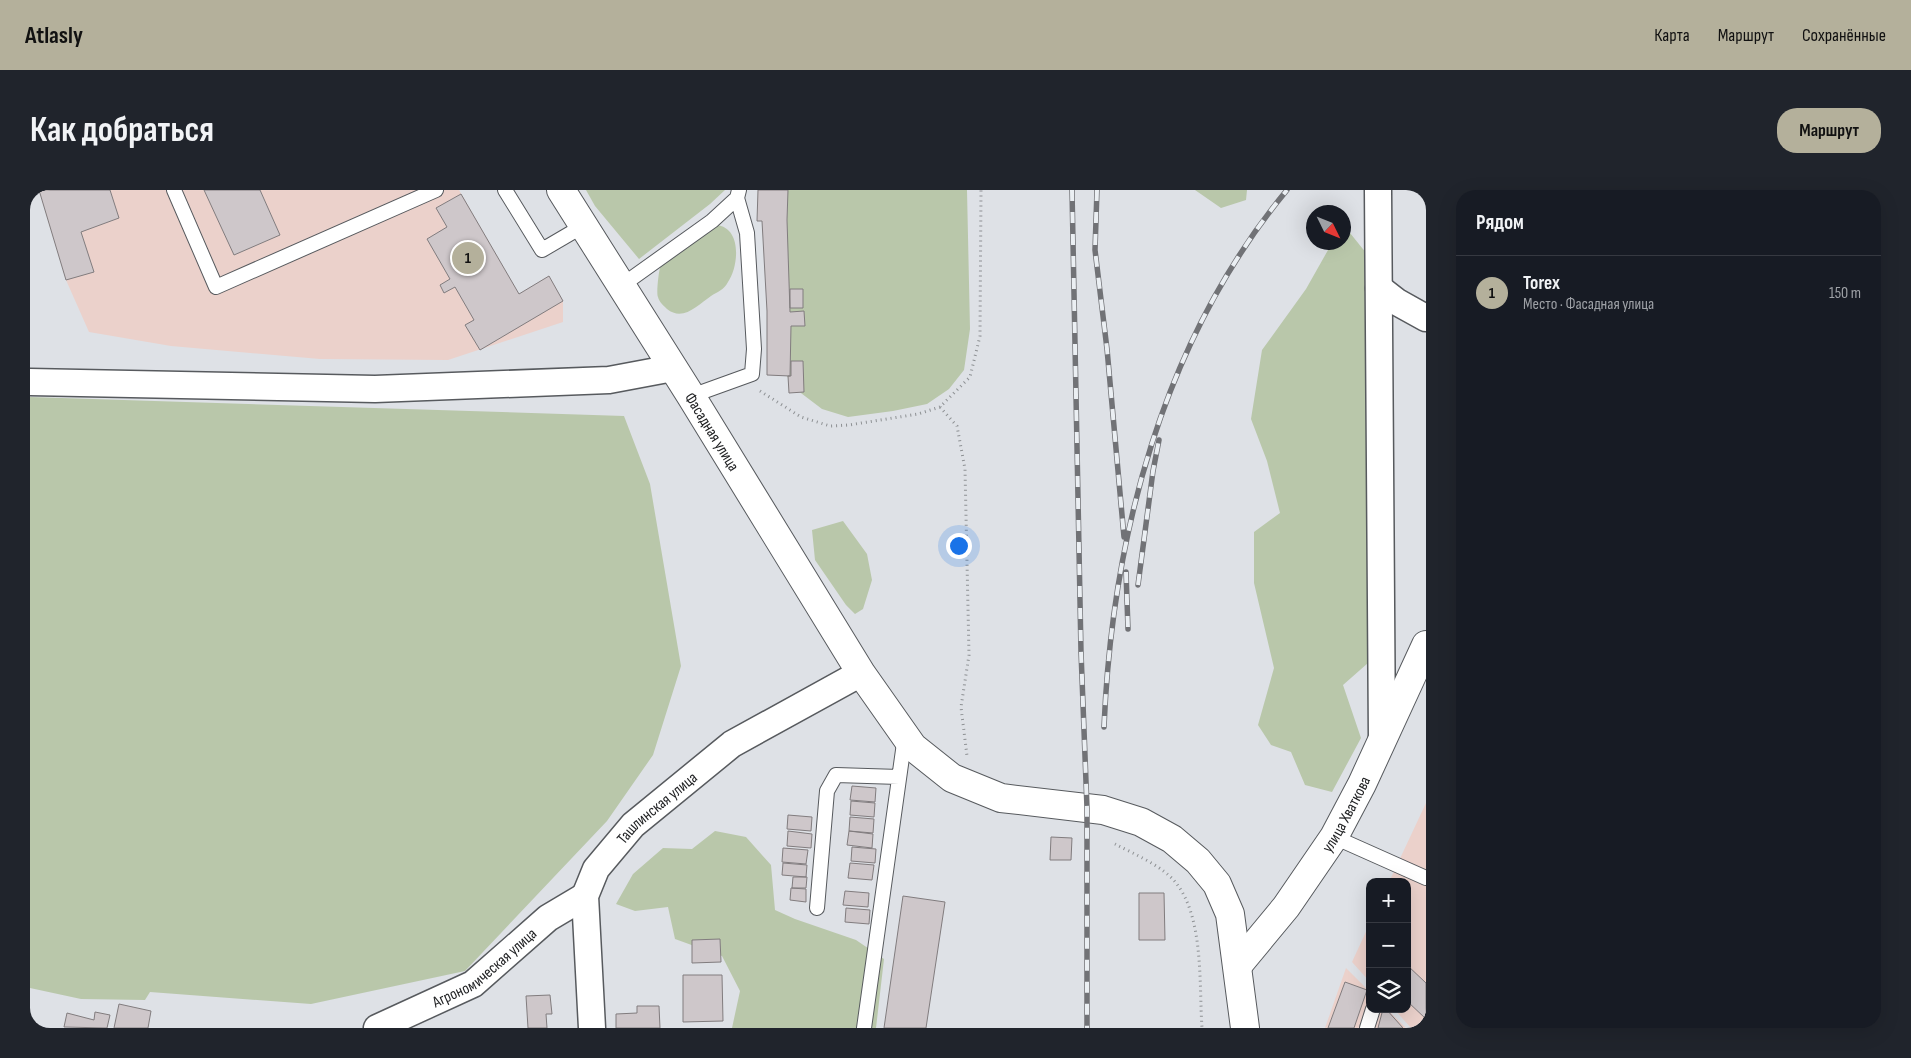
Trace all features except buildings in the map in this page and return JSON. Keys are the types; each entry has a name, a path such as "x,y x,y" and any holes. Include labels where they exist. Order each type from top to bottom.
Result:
{"main road":[{"name":"Фасадная улица","path":"561,190 862,673 913,747 952,778 1001,798 1103,810 1141,822 1172,839 1198,861 1217,884 1230,914 1245,1028"},
{"name":"улица Хваткова","path":"1238,965 1286,907 1334,837 1362,784 1426,645"}],"street":[{"path":"1378,190 1382,740"},
{"path":"1379,288 1397,302 1426,318"},
{"path":"30,382 375,390 609,380 673,368"},
{"name":"Ташлинская улица","path":"592,1028 585,896 596,869 633,825 732,744 862,673"},
{"name":"Агрономическая улица","path":"377,1028 473,984 548,918 585,896"}],"lane":[{"path":"174,190 216,287 410,195 436,190"},
{"path":"505,190 542,250 584,226"},
{"path":"621,286 712,221 738,194"},
{"path":"691,396 752,374 754,349 747,232 738,194"},
{"path":"864,1028 905,735"},
{"path":"817,908 827,791 836,774 899,777"},
{"path":"1334,837 1426,878"},
{"path":"1367,1028 1372,1013"}],"path":[{"path":"752,374 759,391 801,417 830,426 849,425 918,414 940,407 970,377 980,336 981,190"},
{"path":"940,407 957,426 965,469 969,654 961,707 970,785"},
{"path":"1112,842 1154,864 1176,882 1191,908 1197,937 1202,1028"}],"shaded area":[{"path":"39,190 459,190 519,294 549,276 563,301 563,322 448,360 320,359 171,346 89,332 66,280"},
{"path":"1426,803 1426,1028 1411,1028 1398,1013 1411,1013 1411,878 1391,878"},
{"path":"1366,932 1366,978 1352,962"},
{"path":"1346,968 1366,988 1366,1013 1391,1013 1406,1028 1325,1028"}],"green space":[{"path":"586,190 725,190 710,204 639,259 595,206"},
{"path":"784,190 967,190 970,329 964,370 949,389 927,404 848,417 822,409 793,387 785,372"},
{"path":"1195,190 1247,190 1246,200 1221,208"},
{"path":"716,225 724,227 730,232 734,240 736,257 732,275 722,289 690,311 679,314 673,313 659,301 657,291 660,267 665,261"},
{"path":"1351,234 1371,259 1368,410 1368,663 1343,685 1361,738 1332,792 1305,785 1291,752 1271,745 1258,725 1274,668 1254,583 1254,532 1280,513 1267,461 1251,419 1262,350 1306,289 1328,250 1351,250"},
{"path":"30,397 624,416 650,484 681,666 653,755 607,821 465,971 311,1004 150,992 145,1000 81,999 30,988"},
{"path":"843,521 867,554 872,580 863,609 855,614 846,605 815,560 812,530"},
{"path":"715,831 746,837 771,865 775,910 856,940 884,959 876,1028 732,1028 740,991 722,956 675,939 668,907 635,911 616,904 633,874 663,848 692,849"}],"railway":[{"path":"1072,190 1081,652 1087,808 1087,1028"},
{"path":"1097,190 1095,250 1107,349 1124,537"},
{"path":"1104,727 1109,655 1119,584 1133,513 1152,443 1177,375 1207,310 1244,248 1287,190"},
{"path":"1138,585 1159,440"},
{"path":"1126,572 1128,629"}],"place":[{"name":"Torex","path":"468,258"}]}
